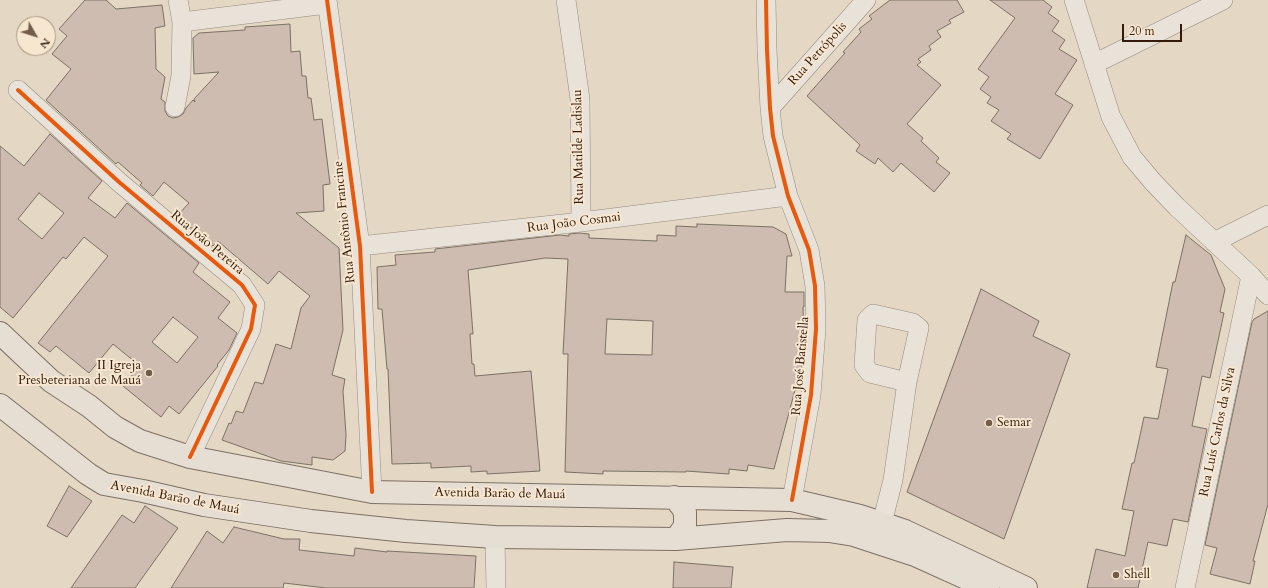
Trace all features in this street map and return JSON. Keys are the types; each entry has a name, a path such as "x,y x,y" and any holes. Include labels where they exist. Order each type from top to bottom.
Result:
{"main road":[{"name":"Avenida Barão de Mauá","path":"0,333 51,381 89,406 115,427 140,441 190,457 372,492 792,500 860,516 882,523 905,532 1026,588"},
{"name":"Avenida Barão de Mauá","path":"0,405 88,474 104,484 143,490 204,505 311,521 406,531 495,537 676,539 787,530 829,531 854,535 915,555 988,588"},
{"path":"674,497 685,512 685,526 676,539"}],"street":[{"path":"175,107 181,76 182,22 178,0"},
{"name":"Rua Matilde Ladislau","path":"566,0 580,99 581,222"},
{"name":"Rua José Batistella","path":"766,0 766,50 773,136 788,196 809,250 815,286 816,329 811,395 792,500"},
{"name":"Rua Petrópolis","path":"770,108 866,0"},
{"path":"1074,0 1111,117 1132,157 1177,208 1251,276 1268,295"},
{"path":"1094,64 1223,0"},
{"path":"182,22 327,2"},
{"name":"Rua Antônio Francine","path":"327,2 360,246 372,492"},
{"name":"Rua João Pereira","path":"18,90 119,182 242,285 255,305 251,329 190,457"},
{"name":"Rua João Cosmai","path":"360,246 581,222 788,196"},
{"path":"1214,242 1268,215"},
{"name":"Rua Luís Carlos da Silva","path":"1185,588 1251,276"},
{"path":"882,523 893,480 907,382"},
{"path":"495,537 496,588"}],"building":[{"path":"85,0 106,0 116,9 162,5 165,26 155,28 156,69 165,77 161,99 165,102 165,111 168,116 173,118 183,114 193,100 195,102 194,99 219,72 194,74 193,38 199,33 245,30 245,27 290,24 291,52 300,51 302,76 306,76 308,98 311,98 314,120 322,119 330,184 323,185 324,211 296,213 339,248 343,330 332,375 345,379 343,391 346,435 345,451 333,460 312,457 312,465 281,461 222,440 236,411 243,413 255,382 263,384 276,344 291,349 301,308 310,296 279,271 268,284 219,242 217,241 213,246 177,216 189,203 164,182 153,196 140,185 142,183 118,162 116,164 46,100 71,69 55,56 56,56 56,49 67,36 59,29"},
{"path":"890,0 957,0 964,12 949,20 951,23 937,31 941,37 929,46 931,50 918,59 921,62 917,65 941,85 907,124 923,138 921,141 939,158 936,162 950,173 934,192 901,163 893,172 878,158 875,164 856,151 860,145 807,96 845,53 843,52 861,32 859,29 872,19 869,16"},
{"path":"990,0 1043,0 1052,7 1048,13 1059,21 1052,31 1065,40 1059,49 1077,60 1055,94 1073,105 1040,159 1007,139 1011,134 991,121 999,110 987,103 991,97 980,89 989,77 978,69 1015,18"},
{"path":"50,134 102,181 88,198 115,218 127,203 199,263 193,272 230,302 218,318 237,333 229,350 217,365 218,366 179,414 169,406 161,417 123,386 140,366 113,344 89,373 56,346 50,352 38,343 108,256 84,237 66,259 63,257 13,318 0,307 0,146 24,166","holes":["39,193 64,213 42,239 18,219","173,317 198,337 177,363 152,342"]},
{"path":"697,224 773,227 786,234 792,256 787,256 785,292 804,292 804,347 801,347 802,370 797,370 797,390 795,390 774,469 748,465 747,471 729,469 729,474 686,471 603,471 603,474 565,472 568,354 563,354 568,259 545,258 468,270 473,334 470,334 472,364 474,364 475,376 531,371 540,471 487,474 487,471 471,472 471,466 431,468 431,463 392,464 388,369 382,309 378,309 377,267 396,265 395,255 435,252 435,249 560,235 569,236 569,234 579,233 589,234 589,238 657,241 657,235 676,236 676,226 697,227","holes":["607,319 653,321 652,355 605,354"]},
{"path":"1186,235 1211,255 1225,289 1220,312 1224,313 1210,378 1202,376 1192,426 1207,429 1188,522 1173,519 1167,546 1148,542 1138,588 1087,588 1096,549 1125,556 1134,511 1122,509 1144,417 1158,419 1168,369 1156,367 1173,282 1175,282"},
{"name":"Semar","path":"981,289 1039,321 1033,336 1070,354 1004,539 907,492"},
{"path":"1268,311 1268,504 1253,561 1255,561 1250,584 1210,574 1217,548 1205,545 1252,322 1254,319"},
{"path":"69,486 92,501 67,537 47,526"},
{"path":"145,506 178,528 135,588 71,588 122,515 134,523"},
{"path":"234,527 284,539 300,539 299,550 354,556 355,548 387,552 476,556 474,588 326,588 284,583 283,588 171,588 207,531 223,543"},
{"path":"674,562 733,567 731,588 673,588"}],"cycle path":[{"path":"327,0 360,246 372,492"},
{"path":"766,0 767,50 773,136 788,196 809,250 815,286 816,329 811,395 792,500"},
{"path":"18,90 119,182 242,285 255,305 251,329 190,457"}],"place":[{"name":"II Igreja Presbeteriana de Mauá","path":"149,373"},
{"name":"Semar","path":"989,423"},
{"name":"Shell","path":"1116,575"}]}
